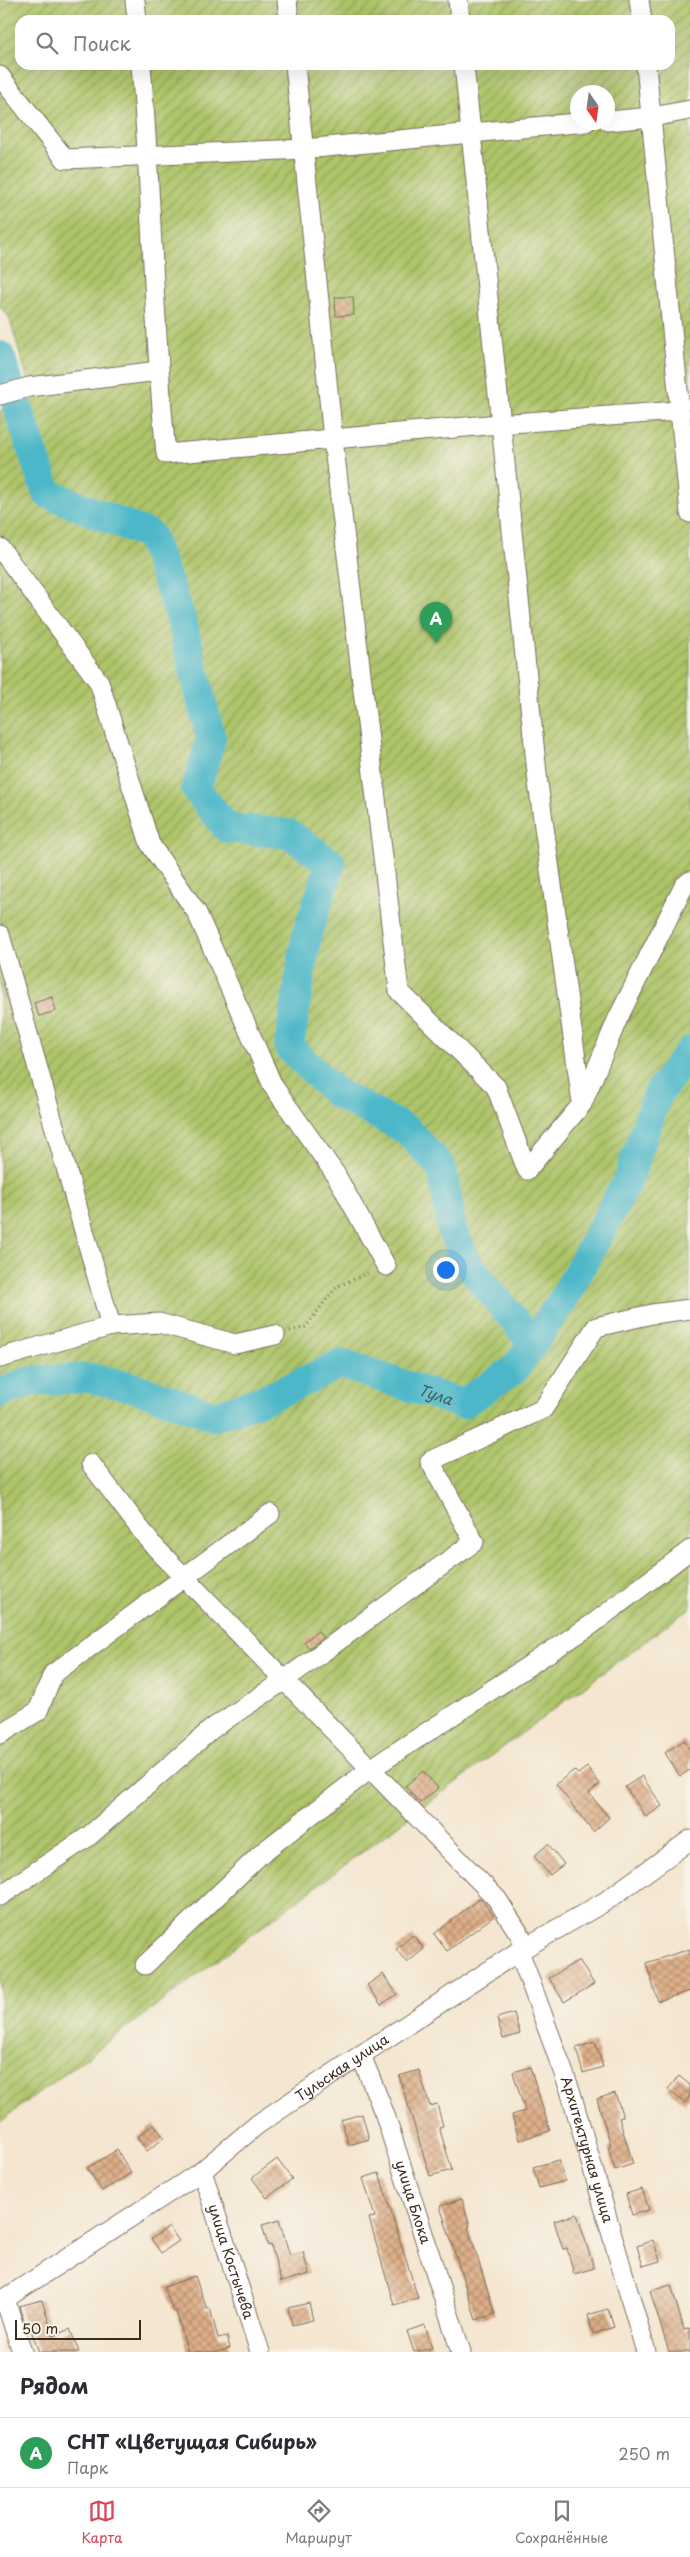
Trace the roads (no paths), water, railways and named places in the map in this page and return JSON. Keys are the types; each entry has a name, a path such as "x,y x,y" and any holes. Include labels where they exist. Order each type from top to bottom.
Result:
{"street":[{"path":"135,0 136,15"},
{"path":"287,0 288,15"},
{"path":"458,0 460,15"},
{"path":"639,0 641,15"},
{"path":"141,70 149,156 158,371 166,454 499,424 678,411"},
{"path":"295,70 305,149 333,439 399,992 496,1088 527,1170 582,1104 618,1018 684,886 690,881"},
{"path":"464,70 499,424 538,783 582,1104"},
{"path":"647,70 678,411 690,513"},
{"path":"0,76 65,159 305,149 570,123"},
{"path":"615,120 652,117 690,110"},
{"path":"0,395 29,388 158,371"},
{"path":"0,548 99,682 150,844 197,913 273,1086 336,1175 386,1266"},
{"path":"0,935 111,1326"},
{"path":"0,1896 89,1836 213,1728 283,1681 474,1542 430,1461 542,1409 596,1327 652,1314 690,1309"},
{"path":"0,1358 111,1326 159,1323 235,1344 275,1335"},
{"name":"Архитектурная улица","path":"91,1464 151,1543 369,1770 497,1899 523,1949 570,2090 646,2352"},
{"path":"0,1734 38,1711 53,1674 270,1514"},
{"path":"144,1965 263,1852 369,1770 590,1625 690,1550"},
{"name":"Тульская улица","path":"2,2301 202,2171 258,2124 523,1949 606,1900 690,1840"},
{"name":"улица Блока","path":"361,2055 385,2115 461,2352"},
{"name":"улица Костычева","path":"202,2171 260,2352"},
{"path":"2,2301 22,2352"}],"waterway":[{"path":"0,356 47,493 150,535 181,618 211,739 196,789 227,828 289,834 331,863 307,934 289,1047 336,1093 407,1130 442,1168 452,1231 468,1264 533,1343"},
{"name":"Тула","path":"0,1393 31,1381 90,1378 133,1387 215,1416 270,1397 341,1364 462,1404 515,1369 563,1300 628,1180 657,1095 690,1051"}],"place":[{"name":"СНТ «Цветущая Сибирь»","path":"436,643"}]}
